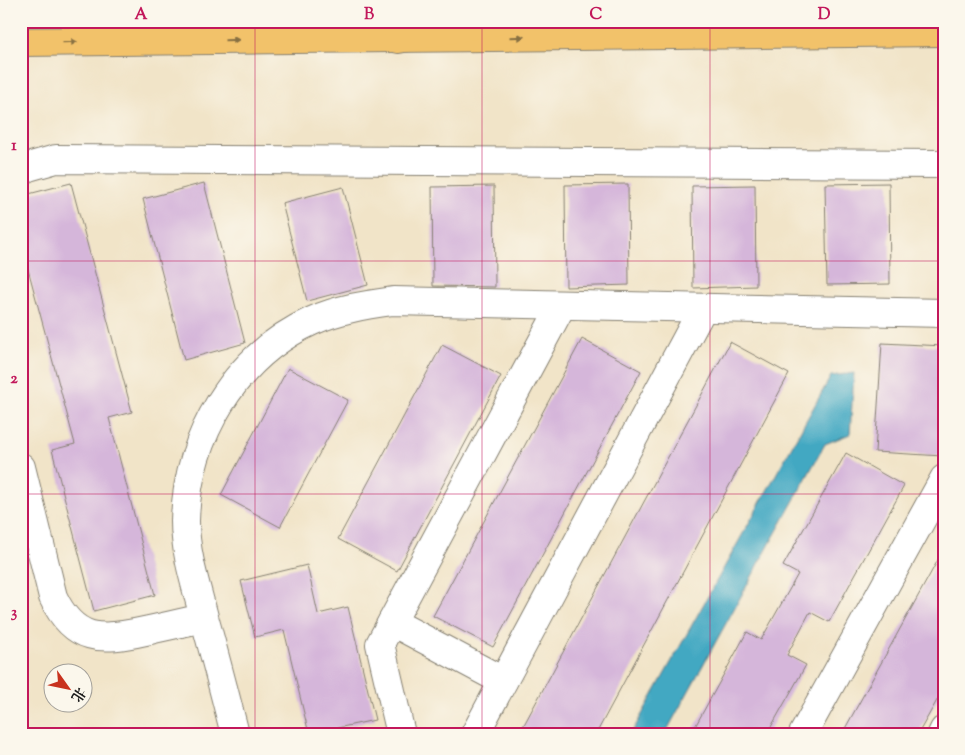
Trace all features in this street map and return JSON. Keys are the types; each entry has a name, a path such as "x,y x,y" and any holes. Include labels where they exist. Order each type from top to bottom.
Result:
{"main road":[{"path":"398,39 497,21"},
{"path":"21,42 944,32"}],"lane":[{"path":"21,171 28,167 56,159 944,164"},
{"path":"235,734 190,563 185,522 189,480 200,440 219,403 245,370 276,342 312,321 344,310 393,301 944,313"},
{"path":"401,734 380,644 562,305"},
{"path":"475,734 703,308"},
{"path":"21,467 53,597 62,616 77,630 95,637 116,638 204,618"},
{"path":"803,734 944,478"},
{"path":"392,622 503,681"},
{"path":"942,734 944,730"}],"water":[{"path":"854,373 850,434 825,444 665,734 631,734 831,376"}],"building":[{"path":"71,183 132,412 109,418 155,595 94,611 52,450 75,444 21,243 21,196"},
{"path":"204,183 245,343 184,360 143,199"},
{"path":"889,183 890,284 827,285 825,184"},
{"path":"628,184 629,285 566,287 565,185"},
{"path":"755,185 756,286 693,288 692,186"},
{"path":"494,186 495,287 433,286 432,187"},
{"path":"343,187 368,285 307,301 282,203"},
{"path":"582,339 641,371 493,647 433,616"},
{"path":"730,342 789,374 596,734 519,734"},
{"path":"882,343 944,346 943,456 875,452"},
{"path":"442,345 501,376 397,571 338,539"},
{"path":"288,368 348,400 280,527 221,495"},
{"path":"846,453 904,486 829,622 810,612 787,655 806,665 767,734 691,734 747,632 761,640 798,574 783,566"},
{"path":"944,549 944,688 918,734 842,734"},
{"path":"307,565 318,614 348,607 375,720 309,734 284,630 255,637 241,581"}]}
